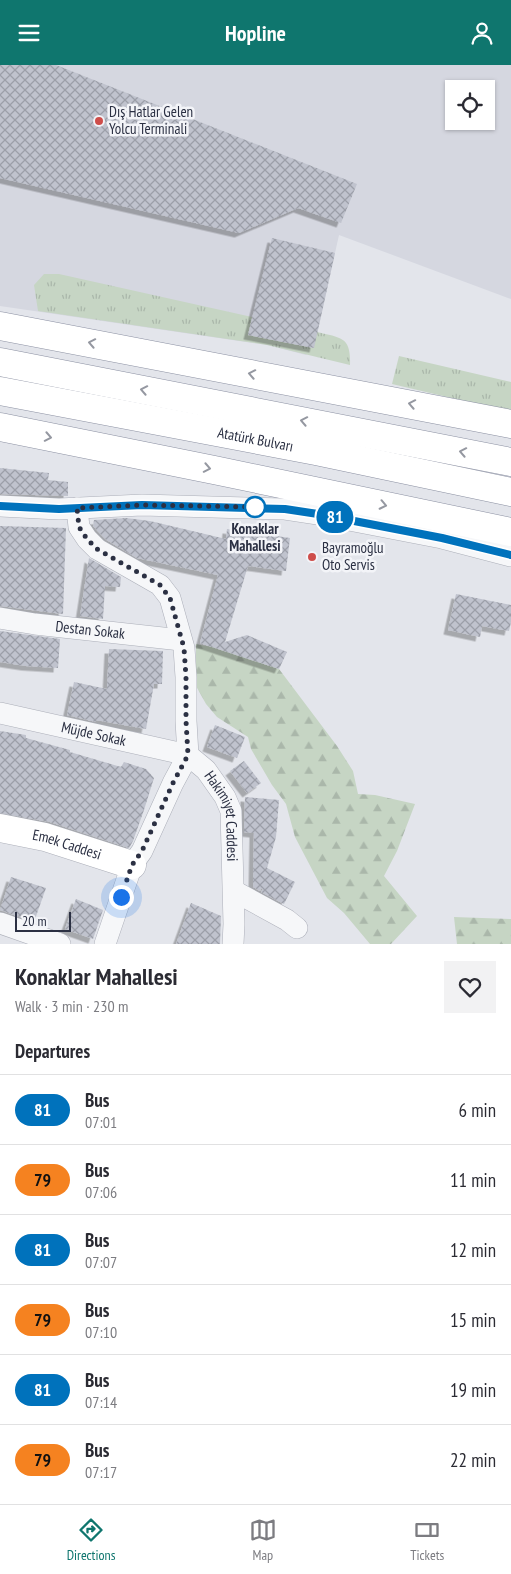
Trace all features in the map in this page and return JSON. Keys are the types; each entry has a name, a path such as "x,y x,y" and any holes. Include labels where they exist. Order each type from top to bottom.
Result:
{"main road":[{"path":"0,326 511,424"},
{"name":"Atatürk Bulvarı","path":"0,363 511,462"},
{"name":"Atatürk Bulvarı","path":"0,391 316,451 511,492"},
{"path":"0,427 214,469 511,532"},
{"name":"Emek Caddesi","path":"0,828 54,840 132,865"}],"street":[{"path":"0,506 59,509 142,505 255,507 292,510 442,538 511,555"},
{"name":"Hakimiyet Caddesi","path":"77,508 79,527 97,549 160,585 170,598 184,648 188,755 206,770 225,797 231,811 234,891 233,944"},
{"name":"Destan Sokak","path":"0,618 181,640"},
{"name":"Müjde Sokak","path":"0,713 188,755"},
{"path":"105,944 132,865 142,851 188,755"},
{"path":"234,891 287,920 297,929"},
{"path":"0,923 60,944"}],"shaded area":[{"path":"0,65 511,65 511,299 339,235 314,348 306,355 267,345 0,306"}],"green space":[{"path":"44,274 59,274 252,317 248,335 313,348 317,332 333,336 347,344 350,365 267,345 38,311 34,285"},
{"path":"399,356 511,382 511,412 392,384"},
{"path":"196,644 212,647 279,669 337,746 353,771 358,794 375,795 415,804 397,851 384,876 417,916 391,944 370,944 344,913 327,898 295,837 286,804 272,785 251,749 248,737 217,717 206,704 196,686"},
{"path":"454,917 511,919 511,944 457,944"}],"building":[{"name":"Dış Hatlar Gelen Yolcu Terminali","path":"0,65 56,65 357,184 341,223 298,208 239,233 0,178"},
{"path":"272,238 335,253 314,348 248,335"},
{"path":"0,468 49,473 48,480 68,482 68,496 0,494"},
{"path":"126,518 150,521 226,539 227,529 290,538 286,571 248,566 225,642 247,635 287,652 279,669 200,643 218,575 137,558 105,539 93,526 94,520"},
{"path":"0,526 66,528 63,614 0,606"},
{"path":"89,558 121,577 120,587 105,586 103,619 80,616"},
{"path":"456,594 511,605 509,631 482,626 480,637 448,630"},
{"path":"0,631 60,639 58,668 0,662"},
{"path":"109,649 163,651 162,684 154,684 146,729 96,720 96,722 67,715 74,682 107,689"},
{"path":"215,725 245,737 237,758 207,747"},
{"path":"0,731 26,735 26,738 121,767 124,762 146,769 154,778 129,848 50,822 0,813"},
{"path":"244,761 261,783 247,793 230,771"},
{"path":"245,797 279,800 276,837 267,868 295,882 284,904 261,892 263,889 261,888 260,891 253,887 254,833 244,832"},
{"path":"11,877 46,888 34,922 0,910"},
{"path":"76,899 103,910 93,939 65,929"},
{"path":"191,903 221,916 220,944 176,944"}],"bus line":[{"name":"81","path":"0,506 59,509 142,505 285,509 442,538 511,555"}],"place":[{"name":"Dış Hatlar Gelen Yolcu Terminali","path":"99,121"},
{"name":"Konaklar Mahallesi","path":"255,507"},
{"name":"Bayramoğlu Oto Servis","path":"312,557"}],"route":[{"path":"121,897 132,865 142,851 188,755 184,648 170,598 160,585 97,549 79,527 77,508 120,505 255,507"}]}
